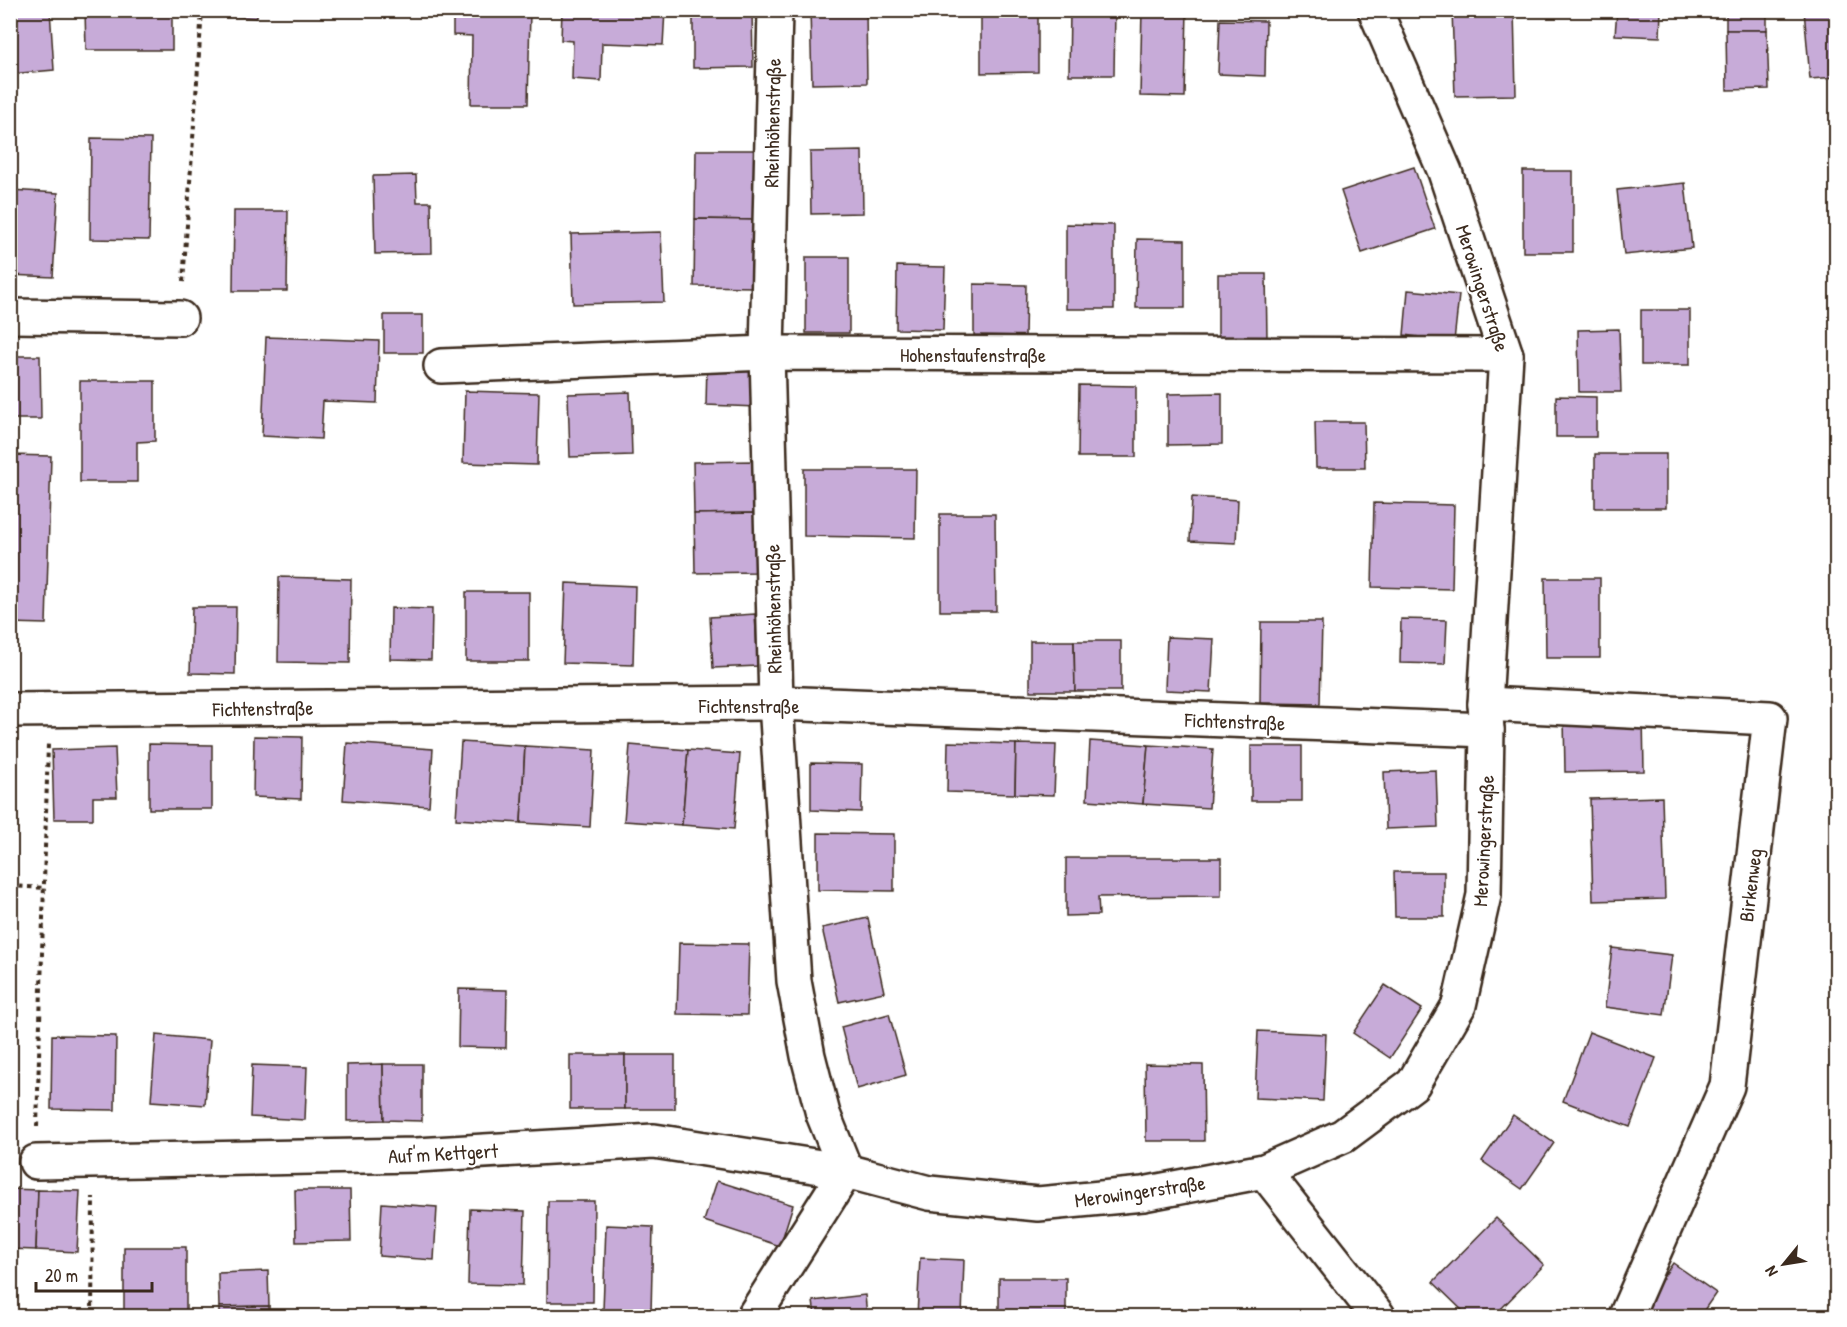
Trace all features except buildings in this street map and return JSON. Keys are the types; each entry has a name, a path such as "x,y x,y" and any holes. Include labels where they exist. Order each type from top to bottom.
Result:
{"street":[{"name":"Rheinhöhenstraße","path":"775,10 767,353 776,704 794,981 808,1056 823,1114 846,1171"},
{"name":"Merowingerstraße","path":"846,1171 929,1193 1038,1203 1143,1194 1264,1171 1343,1136 1413,1084 1459,1005 1484,896 1486,717 1506,356 1445,172 1376,10"},
{"path":"10,316 180,318"},
{"name":"Hohenstaufenstraße","path":"441,366 767,353 1506,356"},
{"name":"Fichtenstraße","path":"10,710 776,704 1486,717"},
{"name":"Birkenweg","path":"1486,717 1770,718 1727,1086 1626,1317"},
{"name":"Auf'm Kettgert","path":"36,1162 417,1155 654,1141 846,1171"},
{"path":"754,1317 846,1171"},
{"path":"1264,1171 1378,1317"}],"path":[{"path":"180,318 202,10"},
{"path":"36,1162 49,711"},
{"path":"10,886 45,888"},
{"path":"92,1317 93,1162"}]}
